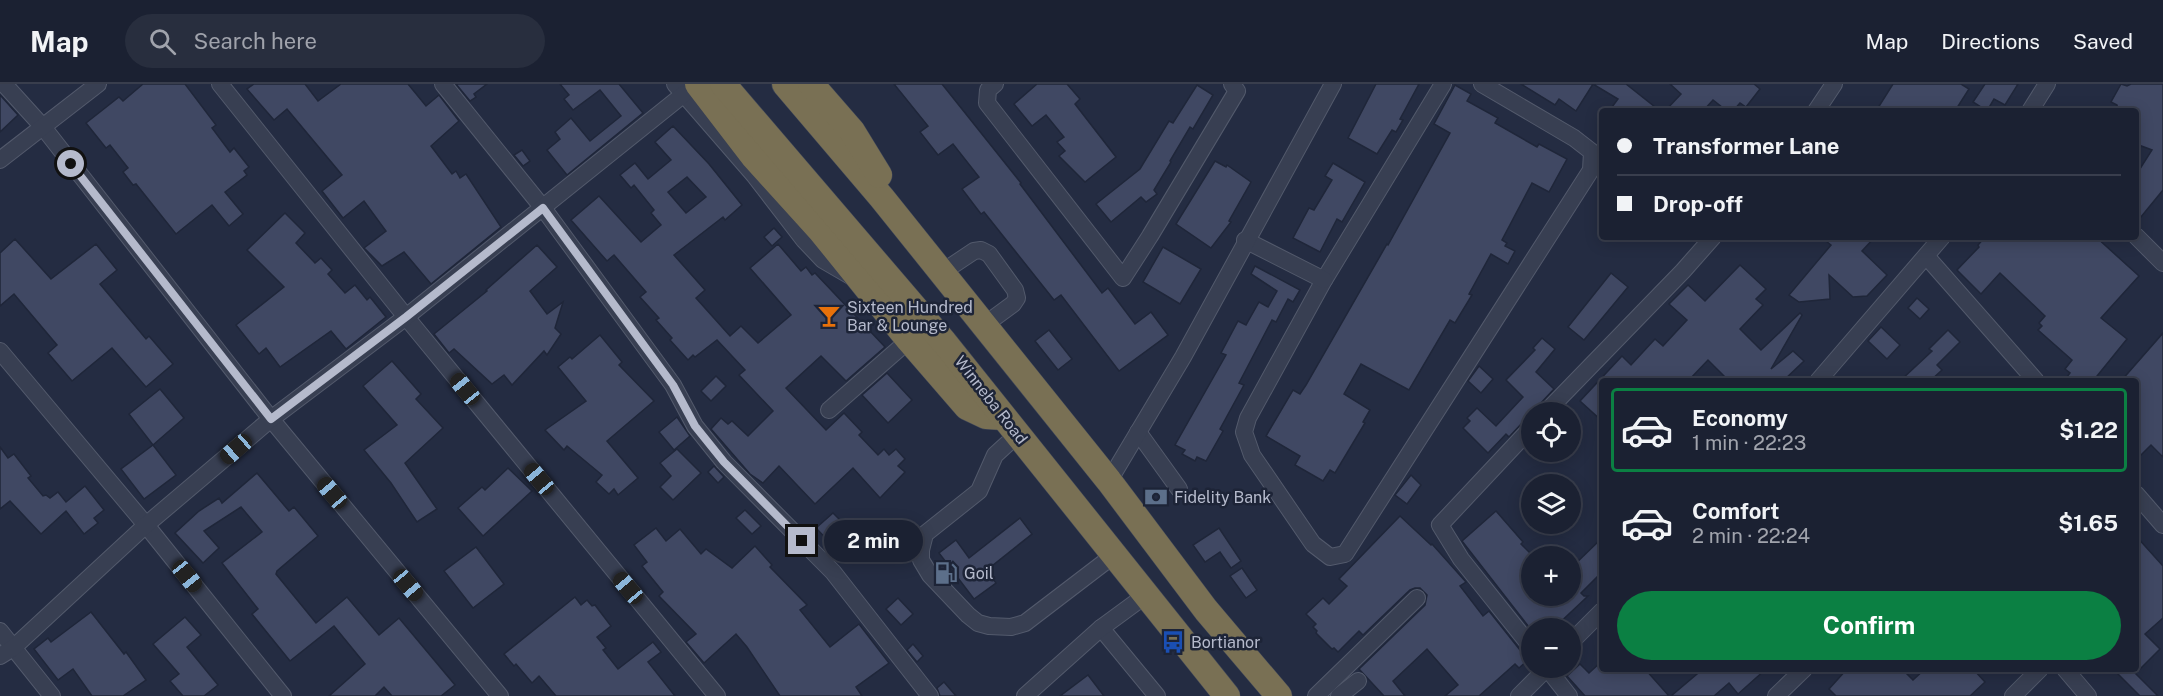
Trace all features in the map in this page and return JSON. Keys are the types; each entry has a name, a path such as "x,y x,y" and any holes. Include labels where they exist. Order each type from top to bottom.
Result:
{"highway":[{"name":"Winneba Road","path":"723,84 944,342 1227,696"},
{"path":"785,84 882,198 1108,480 1206,610 1278,696"},
{"path":"811,84 852,131 938,269"},
{"path":"686,88 754,157 821,231 909,340 967,407 1011,425"}],"street":[{"path":"4,84 43,127 271,419 500,696"},
{"path":"0,160 98,84"},
{"path":"220,84 406,317 717,696"},
{"path":"443,84 543,208 673,385 695,426 724,462 833,572 930,696"},
{"path":"995,84 988,90 987,103 1123,278 1237,91 1232,84"},
{"path":"1108,480 1183,357 1245,240 1333,84"},
{"path":"1443,84 1324,280 1248,417 1244,432 1252,455 1270,482 1313,544 1330,557 1345,554 1591,170 1592,152 1574,138 1482,84"},
{"path":"1818,108 1834,84"},
{"path":"2032,108 2047,84"},
{"path":"6,652 146,525 271,419 406,317 543,208 686,88"},
{"path":"2139,239 2163,263"},
{"path":"1245,240 1324,280"},
{"path":"1556,402 1710,240"},
{"path":"1821,378 1940,240"},
{"path":"938,269 974,250 981,250 989,254 1015,290 1017,298 1013,304 983,326"},
{"path":"1927,256 2033,378"},
{"path":"829,410 909,340"},
{"path":"0,351 146,525 283,696"},
{"path":"1011,425 979,491 925,534 921,560 930,575 978,623 1011,627 1025,623 1114,555"},
{"path":"1138,432 1179,489"},
{"path":"1521,440 1440,525 1461,559 1521,634"},
{"path":"2139,497 2163,525"},
{"path":"1025,696 1101,628 1146,595"},
{"path":"1316,696 1417,598"},
{"path":"1581,632 1599,614"},
{"path":"1101,628 1157,696"},
{"path":"0,631 6,652 52,696"},
{"path":"1776,696 1801,672"},
{"path":"2013,696 2037,672"},
{"path":"2068,672 2088,696"},
{"path":"1519,696 1537,678"},
{"path":"1555,678 1569,696"},
{"path":"1339,696 1358,681"}],"building":[{"path":"143,84 185,84 216,125 212,128 230,152 234,148 249,167 244,171 247,175 225,192 243,214 229,226 212,205 176,234 136,184 133,185 123,172 128,168 110,145 106,148 86,123 119,97 123,101"},
{"path":"254,84 305,84 318,101 341,84 408,84 426,106 439,95 459,121 431,146 452,174 456,171 460,178 466,174 501,227 431,284 404,252 382,266 364,248 386,231 364,201 343,218 322,191 342,175 287,109 274,120 247,89"},
{"path":"456,84 487,84 474,94 476,97 470,101"},
{"path":"560,84 619,84 643,113 567,175 547,150 560,139 555,132 571,118 590,141 621,116 600,90 573,110 564,99 569,95"},
{"path":"894,84 942,84 1021,183 1102,293 1108,288 1135,324 1151,312 1168,335 1119,371 1061,295 1054,300 984,212 981,214 962,189 979,177 953,144 938,155 920,132 928,126"},
{"path":"1037,84 1067,84 1080,99 1075,104 1116,157 1085,182 1059,156 1065,151 1057,142 1064,137 1046,115 1032,126 1014,104"},
{"path":"1376,84 1419,84 1400,119 1403,120 1396,132 1392,130 1377,154 1348,138"},
{"path":"1521,84 1593,84 1576,111 1559,99 1555,105"},
{"path":"1593,84 1626,84 1656,108 1611,108 1618,99"},
{"path":"1670,84 1754,84 1760,89 1746,107 1740,103 1736,108 1723,108 1713,100 1706,108 1668,108 1681,94"},
{"path":"1893,84 1961,84 1969,89 1957,108 1878,108"},
{"path":"1985,84 2018,84 2005,105 1994,99 1989,108 1982,108 1973,102"},
{"path":"2121,84 2127,86 2163,84 2163,190 2139,219 2139,170 2152,150 2139,145 2139,108 2118,108 2117,105 2111,102"},
{"path":"1197,85 1213,95 1193,129 1190,127 1170,161 1154,190 1157,194 1146,202 1141,197 1111,222 1096,204 1140,169 1169,121 1173,123"},
{"path":"1455,85 1471,94 1467,101 1498,118 1495,123 1537,147 1539,144 1567,159 1549,192 1532,183 1502,240 1507,243 1505,246 1515,251 1508,264 1491,254 1469,294 1472,295 1455,323 1450,320 1409,390 1361,364 1344,394 1370,410 1363,422 1365,423 1335,473 1330,470 1323,481 1295,465 1300,456 1266,436 1293,390 1300,394 1306,385 1450,133 1434,124"},
{"path":"0,95 18,115 0,132"},
{"path":"673,126 709,164 742,205 725,220 723,217 674,255 705,290 696,298 730,336 741,326 758,343 791,315 750,268 778,244 801,271 806,267 812,275 815,273 885,347 846,381 821,356 786,388 826,430 844,413 862,432 859,435 878,455 884,449 889,455 896,449 905,459 898,466 905,472 880,498 853,468 815,504 779,466 763,483 750,474 711,429 721,418 728,424 732,421 748,436 773,411 739,375 745,370 717,340 688,360 656,320 659,318 640,297 646,292 614,255 607,261 571,220 599,196 641,242 661,225 651,213 654,210 634,185 631,188 620,175 635,163 648,179 671,160 655,142","holes":["687,177 706,197 686,213 668,192"]},
{"path":"522,150 530,161 523,166 514,155"},
{"path":"1215,161 1226,167 1227,165 1251,182 1229,221 1231,222 1211,248 1176,224"},
{"path":"1333,163 1365,182 1342,222 1337,219 1320,252 1293,238 1309,208 1314,210 1332,180 1325,176"},
{"path":"285,213 305,233 296,243 315,263 321,258 332,270 328,274 345,293 355,285 367,300 370,297 386,317 346,349 331,331 280,367 266,348 259,354 236,325 284,287 247,250"},
{"path":"774,228 782,237 772,246 764,237"},
{"path":"15,239 51,279 96,244 117,270 100,284 146,339 149,336 173,364 146,387 112,348 72,381 48,353 57,345 14,294 0,306 0,253"},
{"path":"1825,240 1872,240 1862,251 1887,275 1867,296 1853,297 1829,275 1830,299 1799,302 1789,295 1831,245"},
{"path":"1982,240 2099,240 2139,276 2101,318 2127,339 2095,378 2066,378 2070,373 2065,369 2072,360 2038,330 2042,326 2039,323 2045,316 2000,273 1981,294 1957,270 1979,247"},
{"path":"537,245 557,267 530,291 547,314 563,302 555,328 561,334 547,355 544,351 512,385 504,375 492,384 454,349 449,353 434,334 487,291"},
{"path":"1163,247 1201,269 1180,304 1143,282"},
{"path":"1740,265 1766,289 1756,299 1763,305 1740,329 1761,350 1800,313 1802,315 1771,369 1793,351 1804,361 1786,378 1726,378 1708,360 1691,378 1601,378 1622,356 1631,365 1655,339 1663,346 1687,320 1669,304 1688,285 1705,301"},
{"path":"1255,266 1300,290 1293,302 1288,299 1276,322 1272,320 1239,383 1244,385 1206,461 1197,457 1195,461 1182,454 1185,450 1175,445 1226,355 1221,353 1238,321 1246,325 1259,302 1268,307 1277,291 1251,274"},
{"path":"1611,273 1628,287 1584,340 1568,327"},
{"path":"1917,298 1929,309 1920,319 1908,308"},
{"path":"1881,327 1900,345 1887,359 1868,341"},
{"path":"1049,330 1072,359 1058,370 1035,341"},
{"path":"1948,330 1960,342 1937,365 1942,370 1933,378 1903,378 1932,351 1929,349"},
{"path":"2163,333 2163,457 2151,445 2139,457 2139,378 2124,378"},
{"path":"600,335 622,362 619,365 654,401 607,441 638,478 618,495 614,489 609,494 596,482 602,475 567,446 564,450 545,430 586,401 558,367 570,357 572,359"},
{"path":"1542,338 1555,349 1536,372 1554,389 1542,402 1521,402 1521,424 1509,437 1506,434 1488,453 1463,428 1470,421 1467,418 1477,408 1496,426 1523,397 1506,380 1535,350 1533,348"},
{"path":"392,361 421,394 416,399 443,428 405,463 437,509 417,522 391,483 364,450 397,425 363,386"},
{"path":"1479,366 1493,379 1481,393 1468,381"},
{"path":"887,373 912,400 888,423 862,395"},
{"path":"716,376 726,386 711,401 701,391"},
{"path":"1599,381 1599,418 1580,401"},
{"path":"160,389 184,418 153,445 129,414"},
{"path":"677,417 690,436 674,450 659,432"},
{"path":"153,445 176,475 144,499 121,469"},
{"path":"0,447 8,458 14,454 31,476 28,478 43,496 50,498 58,492 66,502 85,486 104,510 94,518 98,523 84,534 66,511 41,534 10,501 0,509"},
{"path":"677,449 701,473 673,500 660,487 671,476 660,463"},
{"path":"714,466 724,477 718,483 708,472"},
{"path":"508,468 532,491 483,536 458,508 482,487 485,490"},
{"path":"257,473 289,511 294,507 318,536 276,574 316,623 347,597 379,635 399,618 455,685 441,696 392,696 384,687 375,696 329,696 365,664 334,626 290,661 252,614 258,609 222,563 262,532 241,507 204,531 219,548 203,563 175,533 199,511 219,498 222,503"},
{"path":"1411,475 1421,485 1407,504 1395,495"},
{"path":"745,510 761,526 752,534 736,518"},
{"path":"1496,511 1523,542 1521,544 1523,546 1521,546 1521,606 1577,606 1565,618 1522,618 1462,541"},
{"path":"833,513 844,524 849,519 858,528 836,549 816,528"},
{"path":"1400,516 1432,544 1466,582 1460,586 1483,616 1489,611 1521,651 1521,666 1519,668 1515,664 1479,696 1445,696 1458,685 1427,649 1393,681 1405,696 1384,696 1359,669 1425,605 1427,595 1420,588 1410,590 1363,635 1359,631 1338,652 1316,633 1313,627 1316,624 1306,614 1323,598 1329,604 1347,586 1339,579"},
{"path":"1020,518 1032,534 987,570 996,583 974,599 939,553 956,540 969,558"},
{"path":"656,528 666,541 680,529 701,554 706,549 732,568 755,546 772,565 770,567 807,605 800,610 830,647 859,624 889,663 856,687 862,696 780,696 736,634 704,663 686,642 696,634 659,596 663,592 642,566 647,562 634,545"},
{"path":"1219,528 1241,561 1231,568 1220,552 1205,562 1193,545"},
{"path":"2139,539 2163,566 2163,618 2145,634 2160,649 2139,670"},
{"path":"1599,541 1599,575 1581,593 1581,558"},
{"path":"476,547 504,584 473,608 444,571"},
{"path":"1242,568 1257,590 1246,598 1230,576"},
{"path":"1581,593 1588,596 1581,603"},
{"path":"575,597 581,605 587,600 592,606 595,605 611,626 597,637 606,648 603,650 618,669 653,642 661,652 648,662 675,696 556,696 539,676 532,683 516,664 514,666 504,654"},
{"path":"898,598 913,614 901,625 886,609"},
{"path":"91,612 124,654 126,652 146,680 123,696 92,696 73,669 58,680 34,649 48,638 51,642"},
{"path":"185,617 201,635 187,647 218,685 204,696 183,696 170,681 179,674 153,644"},
{"path":"913,644 923,656 917,662 907,650"},
{"path":"1599,664 1599,672 1648,672 1669,696 1585,696 1569,678 1581,678 1581,665 1589,673"},
{"path":"1699,672 1763,672 1738,694 1729,683 1714,696 1671,696"},
{"path":"1844,672 1905,672 1913,680 1922,672 1976,672 1985,682 1970,696 1836,696 1829,689"},
{"path":"2116,672 2134,672 2158,696 2140,696"},
{"path":"1088,675 1104,696 1060,696"},
{"path":"944,682 956,696 940,696 937,688"}],"place":[{"name":"Sixteen Hundred Bar & Lounge","path":"829,316"},
{"name":"Fidelity Bank","path":"1156,497"},
{"name":"Goil","path":"946,573"},
{"name":"Bortianor","path":"1173,642"}],"route":[{"path":"71,164 271,419 406,317 543,208 673,385 695,426 724,462 802,541"}]}
